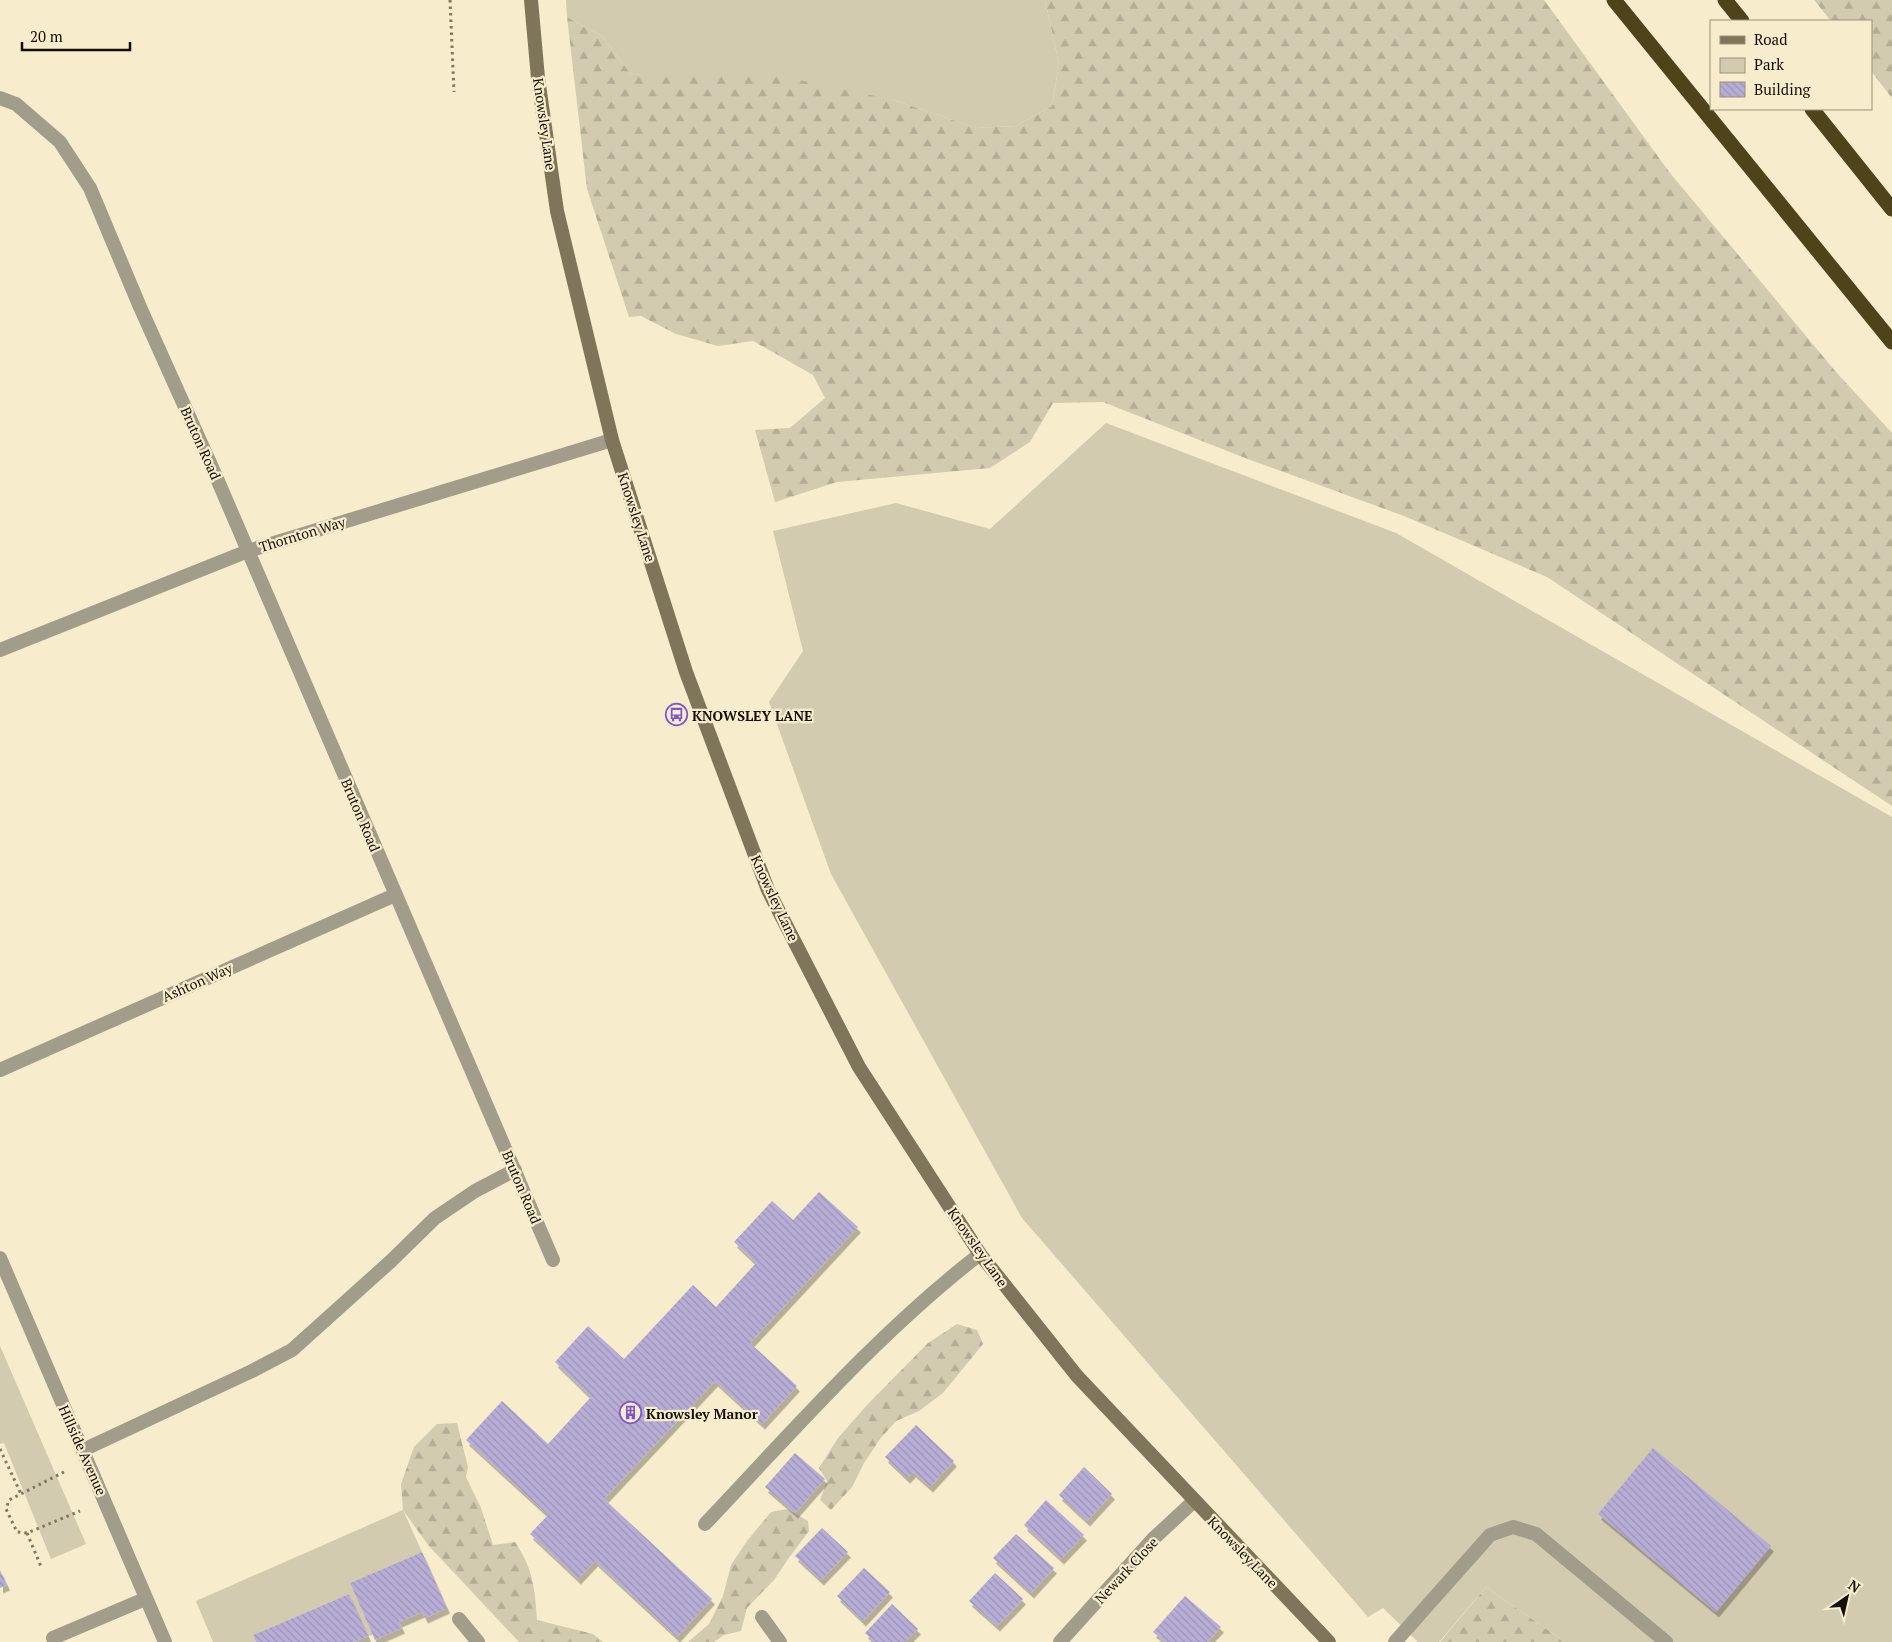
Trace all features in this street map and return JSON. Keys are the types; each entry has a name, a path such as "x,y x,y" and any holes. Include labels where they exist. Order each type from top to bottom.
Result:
{"highway":[{"path":"1614,0 1892,342"},
{"path":"1724,0 1741,20"},
{"path":"1813,110 1892,209"}],"main road":[{"name":"Knowsley Lane","path":"530,0 538,78 557,211 612,440 686,672 768,890 859,1067 980,1254 1077,1376 1329,1642"}],"street":[{"name":"Bruton Road","path":"0,98 16,104 60,142 90,188 553,1260"},
{"name":"Thornton Way","path":"0,650 248,551 612,440"},
{"name":"Ashton Way","path":"0,1070 395,895"},
{"path":"85,1456 292,1350 391,1262 436,1218 475,1191 515,1170"},
{"path":"705,1524 843,1377 939,1285 980,1254"},
{"name":"Hillside Avenue","path":"0,1258 165,1642"},
{"name":"Newark Close","path":"1060,1642 1153,1539 1194,1501"},
{"path":"1395,1642 1490,1535 1513,1527 1536,1534 1666,1642"},
{"path":"53,1638 145,1598"},
{"path":"762,1617 780,1642"},
{"path":"459,1620 478,1642"}],"path":[{"path":"450,0 454,92"},
{"path":"0,1449 20,1494"},
{"path":"85,1456 9,1500 6,1509 17,1532 27,1533 106,1501"},
{"path":"27,1533 42,1570"}],"green space":[{"path":"566,0 1045,0 1059,64 1052,106 1016,126 976,128 894,100 631,74 602,36 567,17"},
{"path":"1045,0 1544,0 1670,173 1836,372 1892,433 1892,806 1547,577 1404,516 1245,458 1103,402 1053,403 1030,442 990,468 837,482 775,502 755,430 790,428 825,398 813,375 753,341 718,346 676,334 641,316 629,317 587,189 567,17 602,36 631,74 674,77 766,73 894,100 976,128 1016,126 1052,106 1059,64"},
{"path":"1814,0 1892,0 1892,98 1872,72 1872,20 1830,20"},
{"path":"1106,423 1396,533 1892,817 1892,1642 1565,1642 1486,1587 1439,1642 1418,1642 1383,1608 1368,1617 1022,1218 831,874 769,702 803,651 773,531 896,503 990,529"},
{"path":"957,1324 977,1330 983,1344 943,1393 919,1411 896,1421 880,1439 864,1463 852,1487 831,1510 820,1500 827,1481 819,1468 838,1438 867,1405 928,1343"},
{"path":"0,1346 86,1544 51,1559 4,1443 0,1444"},
{"path":"457,1423 468,1467 466,1477 481,1508 493,1545 515,1542 521,1552 532,1579 537,1620 593,1634 603,1642 519,1642 428,1545 403,1510 401,1484 414,1447 437,1424"},
{"path":"787,1509 808,1521 809,1531 774,1580 747,1608 741,1631 724,1635 714,1642 688,1642 709,1624 723,1596 731,1565 747,1541 771,1512"},
{"path":"403,1510 422,1552 350,1583 373,1635 368,1636 349,1594 253,1635 256,1642 213,1642 196,1601"},
{"path":"1486,1587 1565,1642 1440,1642"}],"building":[{"name":"Knowsley Manor","path":"819,1192 858,1227 750,1343 797,1386 762,1424 715,1381 604,1499 712,1599 677,1637 595,1561 578,1579 530,1534 548,1515 466,1440 502,1401 548,1444 591,1397 555,1362 588,1326 624,1359 693,1285 716,1307 756,1263 734,1242 772,1201 793,1220"},
{"path":"916,1425 954,1461 930,1487 913,1472 907,1478 885,1457"},
{"path":"1653,1448 1771,1546 1716,1612 1598,1514"},
{"path":"795,1453 825,1479 795,1513 765,1487"},
{"path":"1084,1467 1112,1494 1087,1521 1059,1495"},
{"path":"1046,1500 1084,1535 1061,1559 1024,1525"},
{"path":"822,1528 848,1552 821,1580 795,1556"},
{"path":"1016,1534 1054,1568 1031,1593 993,1558"},
{"path":"422,1552 447,1608 425,1618 422,1612 399,1622 402,1628 375,1640 350,1583"},
{"path":"864,1568 890,1592 863,1621 837,1596"},
{"path":"0,1570 7,1585 0,1588"},
{"path":"995,1573 1023,1599 997,1626 969,1601"},
{"path":"349,1594 368,1636 354,1642 256,1642 253,1635"},
{"path":"1185,1596 1221,1627 1207,1642 1165,1642 1153,1632"},
{"path":"892,1604 918,1629 905,1642 875,1642 865,1633"}],"place":[{"name":"KNOWSLEY LANE","path":"676,715"},
{"name":"Knowsley Manor","path":"630,1413"}]}
